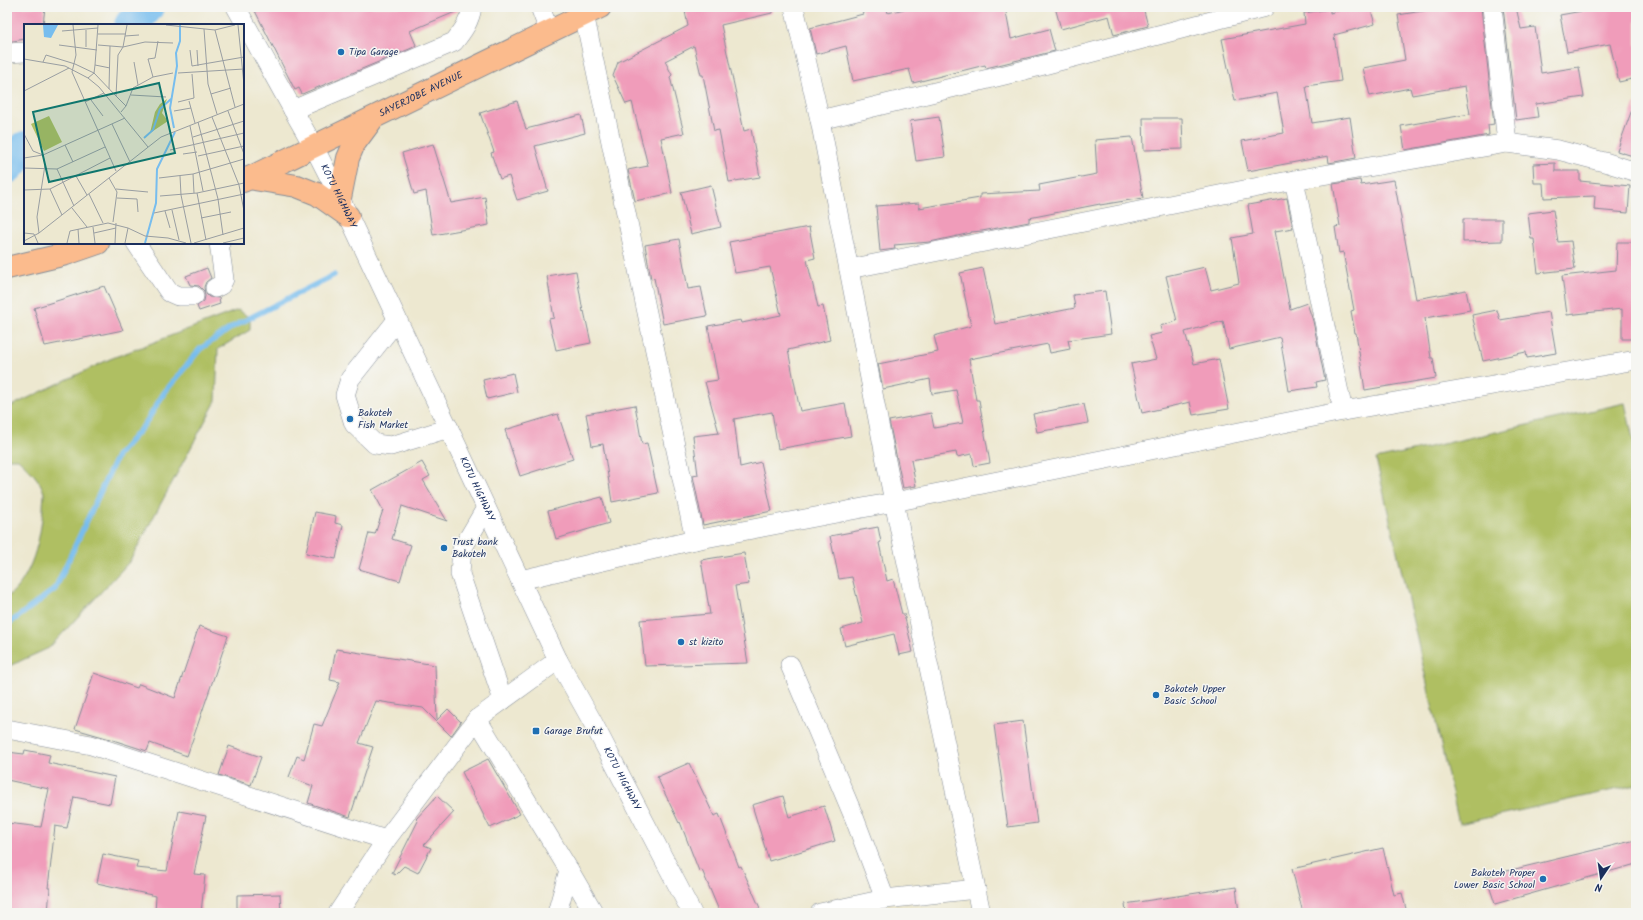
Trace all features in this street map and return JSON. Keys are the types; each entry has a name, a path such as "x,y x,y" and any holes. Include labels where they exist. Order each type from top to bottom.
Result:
{"main road":[{"name":"SAYERJOBE AVENUE","path":"246,179 592,11"},
{"path":"246,179 298,186 344,207 348,158 354,144 372,118"},
{"path":"7,268 66,254 95,244"}],"street":[{"name":"KOTU HIGHWAY","path":"236,7 314,147 344,207 558,660 592,721 692,913"},
{"path":"293,110 454,42 464,30 472,7"},
{"path":"540,7 549,31"},
{"path":"794,7 820,120 894,502 981,913"},
{"path":"820,120 1017,72 1265,7"},
{"path":"1492,7 1507,143"},
{"path":"592,11 695,540"},
{"path":"7,53 24,52"},
{"path":"849,269 1294,180 1507,143 1558,150 1636,172"},
{"path":"1294,180 1343,411"},
{"path":"137,244 169,292 178,296 194,296"},
{"path":"215,288 221,285 224,279 219,244"},
{"path":"397,320 350,379 345,395 354,424 375,444 391,446 449,428"},
{"path":"520,580 695,540 894,502 1343,411 1636,360"},
{"path":"486,508 462,549 460,574 503,700"},
{"path":"338,913 386,840 477,719 558,660"},
{"path":"790,665 854,817 885,899"},
{"path":"477,719 594,913"},
{"path":"7,729 91,745 386,840"},
{"path":"557,913 569,870"},
{"path":"820,913 885,899 976,888"}],"green space":[{"path":"238,310 250,318 250,330 218,349 216,401 130,561 49,648 7,667 7,597 23,580 34,557 40,532 44,493 40,483 22,462 18,459 7,459 7,408 110,359"},
{"path":"1625,403 1636,452 1636,785 1459,824 1376,459"}],"building":[{"path":"7,7 45,7 43,24 24,24 24,39 7,42"},
{"name":"Tipa Garage","path":"253,7 461,7 460,10 410,31 416,45 412,48 302,94 299,88 295,90"},
{"path":"703,7 772,7 772,13 721,25 744,131 751,129 760,177 729,182 719,130 714,131 703,75 701,75 694,46 665,61 672,75 670,77 684,133 661,138 672,193 635,201 628,170 648,166 632,102 626,104 613,76 618,62 688,26 685,11"},
{"path":"861,7 886,7 888,13 912,7 1005,7 1011,39 1049,29 1055,51 986,68 985,65 913,83 909,69 853,81 846,46 816,54 810,28 863,14"},
{"path":"1055,7 1143,7 1148,26 1114,35 1109,16 1061,29"},
{"path":"1352,7 1370,7 1375,24 1334,35 1341,81 1306,86 1312,123 1350,117 1356,158 1329,163 1328,156 1248,171 1242,141 1284,133 1277,93 1235,101 1222,39 1305,24 1304,13 1330,9 1330,13"},
{"path":"1447,7 1481,7 1494,124 1488,125 1489,135 1405,150 1401,126 1470,114 1465,86 1412,95 1410,88 1370,96 1363,68 1405,60 1398,15"},
{"path":"1503,7 1516,7 1521,29 1535,27 1541,73 1579,67 1584,97 1536,104 1538,117 1516,120"},
{"path":"1604,7 1636,7 1636,78 1619,82 1610,44 1567,52 1560,15"},
{"path":"517,101 526,129 581,115 585,133 535,146 548,191 517,200 509,176 500,179 491,153 494,152 480,113"},
{"path":"1634,104 1636,104 1636,157 1617,151"},
{"path":"939,117 945,157 916,161 910,121"},
{"path":"1143,118 1182,118 1183,149 1144,150"},
{"path":"1132,137 1143,198 1100,204 1029,218 1029,222 971,232 930,242 894,245 895,249 880,251 876,206 919,203 919,208 980,198 980,194 1040,191 1039,185 1097,174 1095,140"},
{"path":"433,144 451,203 485,197 489,225 433,235 426,191 414,194 402,153"},
{"path":"1555,163 1555,171 1580,171 1580,181 1630,186 1628,213 1594,210 1595,196 1544,198 1543,183 1534,183 1533,164"},
{"path":"1360,180 1361,185 1394,180 1416,299 1466,290 1470,310 1425,318 1431,358 1433,358 1436,378 1365,390 1351,311 1354,310 1343,252 1339,253 1335,227 1340,226 1333,184"},
{"path":"711,185 721,227 691,234 681,192"},
{"path":"1287,198 1293,228 1275,231 1290,309 1307,303 1313,321 1325,380 1316,382 1317,387 1289,391 1280,337 1229,349 1223,321 1185,332 1194,364 1219,359 1229,409 1193,415 1190,402 1142,413 1131,364 1156,359 1149,336 1162,333 1160,326 1177,321 1166,276 1205,267 1211,290 1239,283 1232,238 1253,234 1248,205"},
{"path":"1553,210 1558,242 1571,241 1575,269 1538,273 1534,239 1531,239 1528,213"},
{"path":"1463,219 1502,219 1502,241 1463,242"},
{"path":"809,227 815,258 807,260 818,307 823,306 830,340 788,350 800,411 845,403 851,436 778,449 772,412 734,419 740,467 761,462 772,511 703,525 693,476 698,475 693,436 719,433 705,382 718,380 708,326 741,320 742,323 781,315 770,267 735,273 729,242"},
{"path":"679,239 688,289 701,287 707,316 663,324 654,278 651,279 645,245"},
{"path":"1617,242 1636,242 1636,339 1622,339 1622,309 1567,315 1562,276 1616,270"},
{"path":"207,268 211,278 206,282 204,287 205,293 209,297 219,298 220,304 199,311 197,306 204,301 204,291 199,286 190,285 186,276"},
{"path":"983,268 995,324 1075,308 1073,295 1105,291 1111,334 1068,340 1070,349 1050,353 1048,344 969,359 976,400 979,400 990,463 974,466 972,454 957,457 956,452 911,460 916,486 903,488 889,421 931,413 934,428 963,423 956,390 932,394 930,379 883,389 878,364 938,352 934,336 971,326 960,273"},
{"path":"576,271 583,312 584,311 591,343 556,350 549,319 554,318 547,276"},
{"path":"104,286 123,330 45,346 34,308"},
{"path":"1497,310 1500,320 1549,312 1556,353 1527,358 1526,352 1483,361 1472,315"},
{"path":"513,373 517,392 487,399 483,380"},
{"path":"1084,404 1088,423 1037,432 1033,414"},
{"path":"635,405 642,444 647,443 658,493 612,502 603,444 592,446 586,414"},
{"path":"558,414 573,459 520,476 505,430"},
{"path":"422,462 430,476 423,480 447,521 402,506 392,539 411,545 400,581 359,569 369,533 375,534 383,510 372,490"},
{"path":"602,497 609,523 556,539 548,511"},
{"path":"315,512 336,516 335,523 343,525 336,559 306,553"},
{"path":"878,527 881,542 879,543 887,581 893,579 902,614 904,614 913,652 899,655 894,634 845,646 841,629 863,623 852,577 839,579 830,536"},
{"path":"744,553 749,584 735,586 748,663 645,666 640,620 710,614 701,560"},
{"path":"199,626 228,636 187,756 150,743 147,751 75,729 94,673 137,688 139,684 175,698"},
{"path":"336,649 435,665 437,720 448,709 461,722 451,736 423,708 376,701 359,743 373,747 350,817 308,803 313,786 289,777 297,756 304,759 314,724 322,726 340,682 330,680"},
{"path":"1023,721 1037,823 1008,827 994,725"},
{"path":"229,746 261,757 251,785 219,775"},
{"path":"25,750 50,755 48,763 115,777 110,804 74,797 67,828 55,826 48,888 50,888 48,913 7,913 7,823 41,827 49,789 7,780 7,752 24,754"},
{"path":"488,759 520,814 490,828 462,772"},
{"path":"689,763 714,816 719,814 739,867 741,866 760,908 749,913 720,913 702,870 699,871 680,822 679,823 657,777"},
{"path":"437,796 454,812 424,845 431,848 418,873 404,866 395,875 392,873 418,821 416,819"},
{"path":"783,796 789,817 824,806 835,841 769,861 752,805"},
{"path":"179,811 206,816 194,874 205,875 201,913 155,913 156,896 97,883 103,854 138,861 136,868 167,871"},
{"path":"1636,840 1636,864 1495,904 1486,876"},
{"path":"1383,848 1394,895 1402,893 1407,913 1303,913 1292,869"},
{"path":"1236,887 1239,913 1126,913 1125,904"},
{"path":"280,894 281,913 237,913 237,895"}],"waterway":[{"path":"132,24 147,7"},
{"path":"7,167 24,149"},
{"path":"7,625 55,589 117,456 145,424 164,393 200,349 234,326 334,275"}],"place":[{"name":"Tipa Garage","path":"341,52"},
{"name":"Bakoteh Fish Market","path":"350,419"},
{"name":"Trust bank Bakoteh","path":"444,548"},
{"name":"st kizito","path":"681,642"},
{"name":"Bakoteh Upper Basic School","path":"1156,695"},
{"name":"Garage Brufut","path":"536,731"},
{"name":"Bakoteh Proper Lower Basic School","path":"1543,879"}]}
